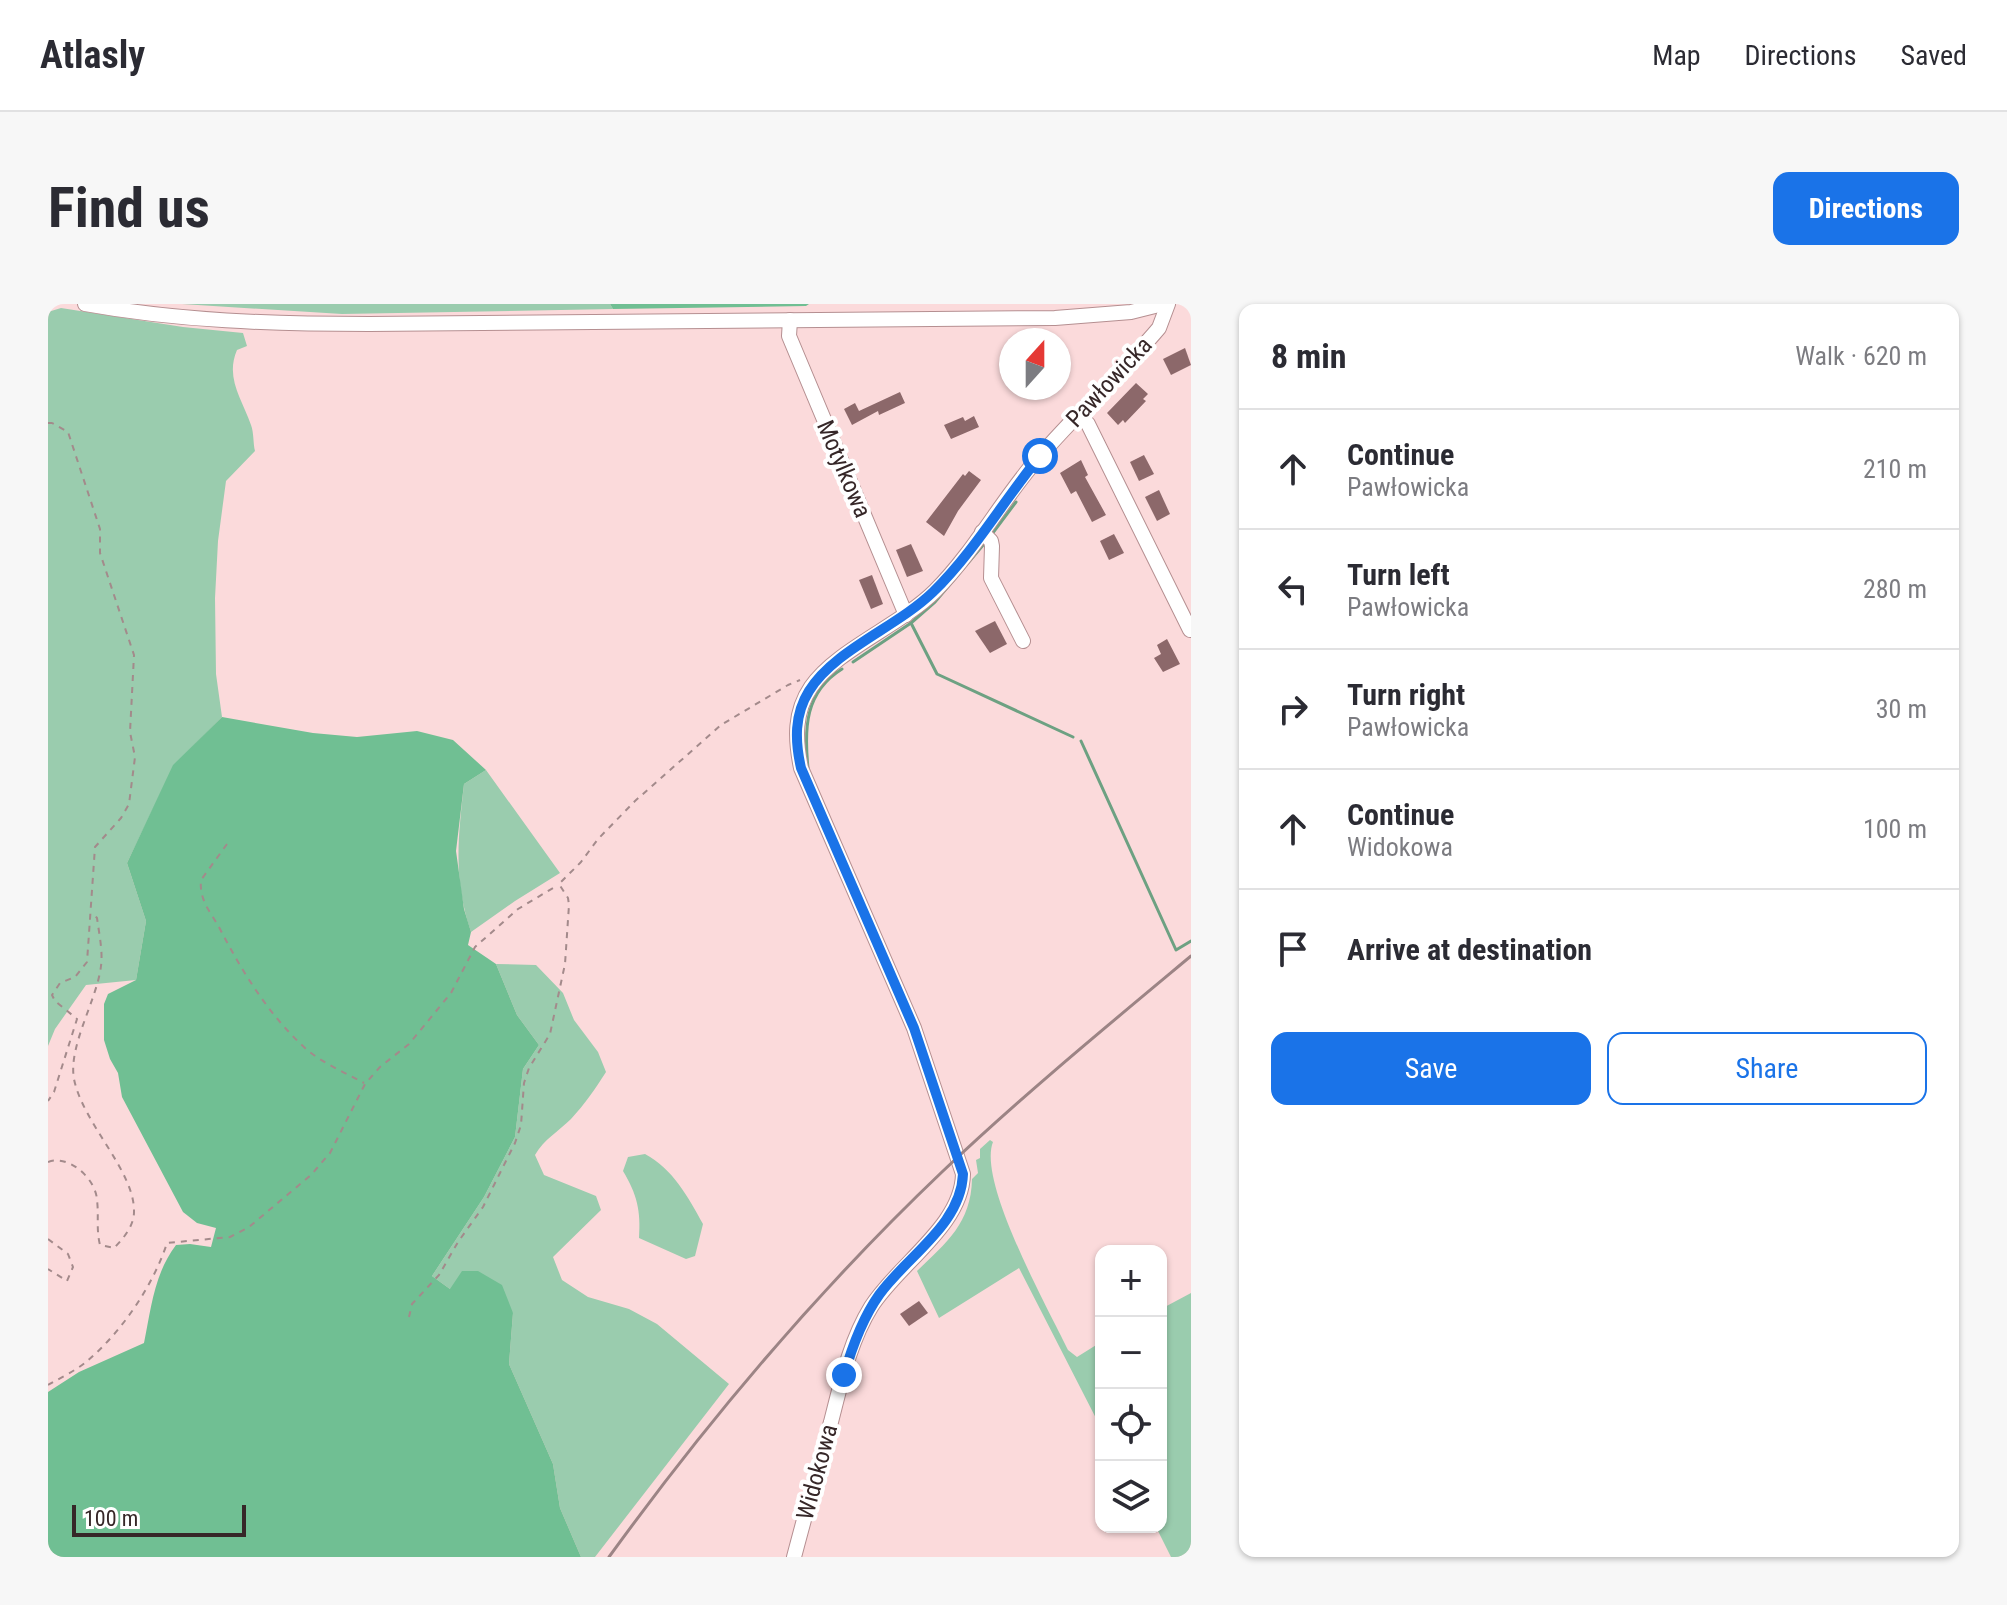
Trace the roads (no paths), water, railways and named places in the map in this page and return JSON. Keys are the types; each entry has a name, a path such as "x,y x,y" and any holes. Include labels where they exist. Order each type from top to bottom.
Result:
{"street":[{"path":"85,304 177,319 274,324 1055,318 1131,312 1166,304"},
{"name":"Pawłowicka","path":"940,1227 959,1196 961,1167 914,1028 801,768 796,743 797,721 812,685 833,663 906,615 945,580 1025,474 1159,328 1166,304"},
{"name":"Motylkowa","path":"790,320 789,336 906,615"},
{"path":"1079,414 1088,424 1190,630"},
{"path":"982,532 992,546 991,578 1023,641"},
{"name":"Widokowa","path":"794,1557 842,1381 861,1326 880,1293 940,1227"}],"waterway":[{"path":"992,534 1016,502"},
{"path":"853,662 911,623 935,602 984,544"},
{"path":"911,623 937,674 1073,737"},
{"path":"808,768 807,725 814,700 830,678 842,669"},
{"path":"1081,741 1176,950 1191,941"}],"railway":[{"path":"609,1557 686,1455 767,1356 897,1216 1003,1116 1191,956"}]}
